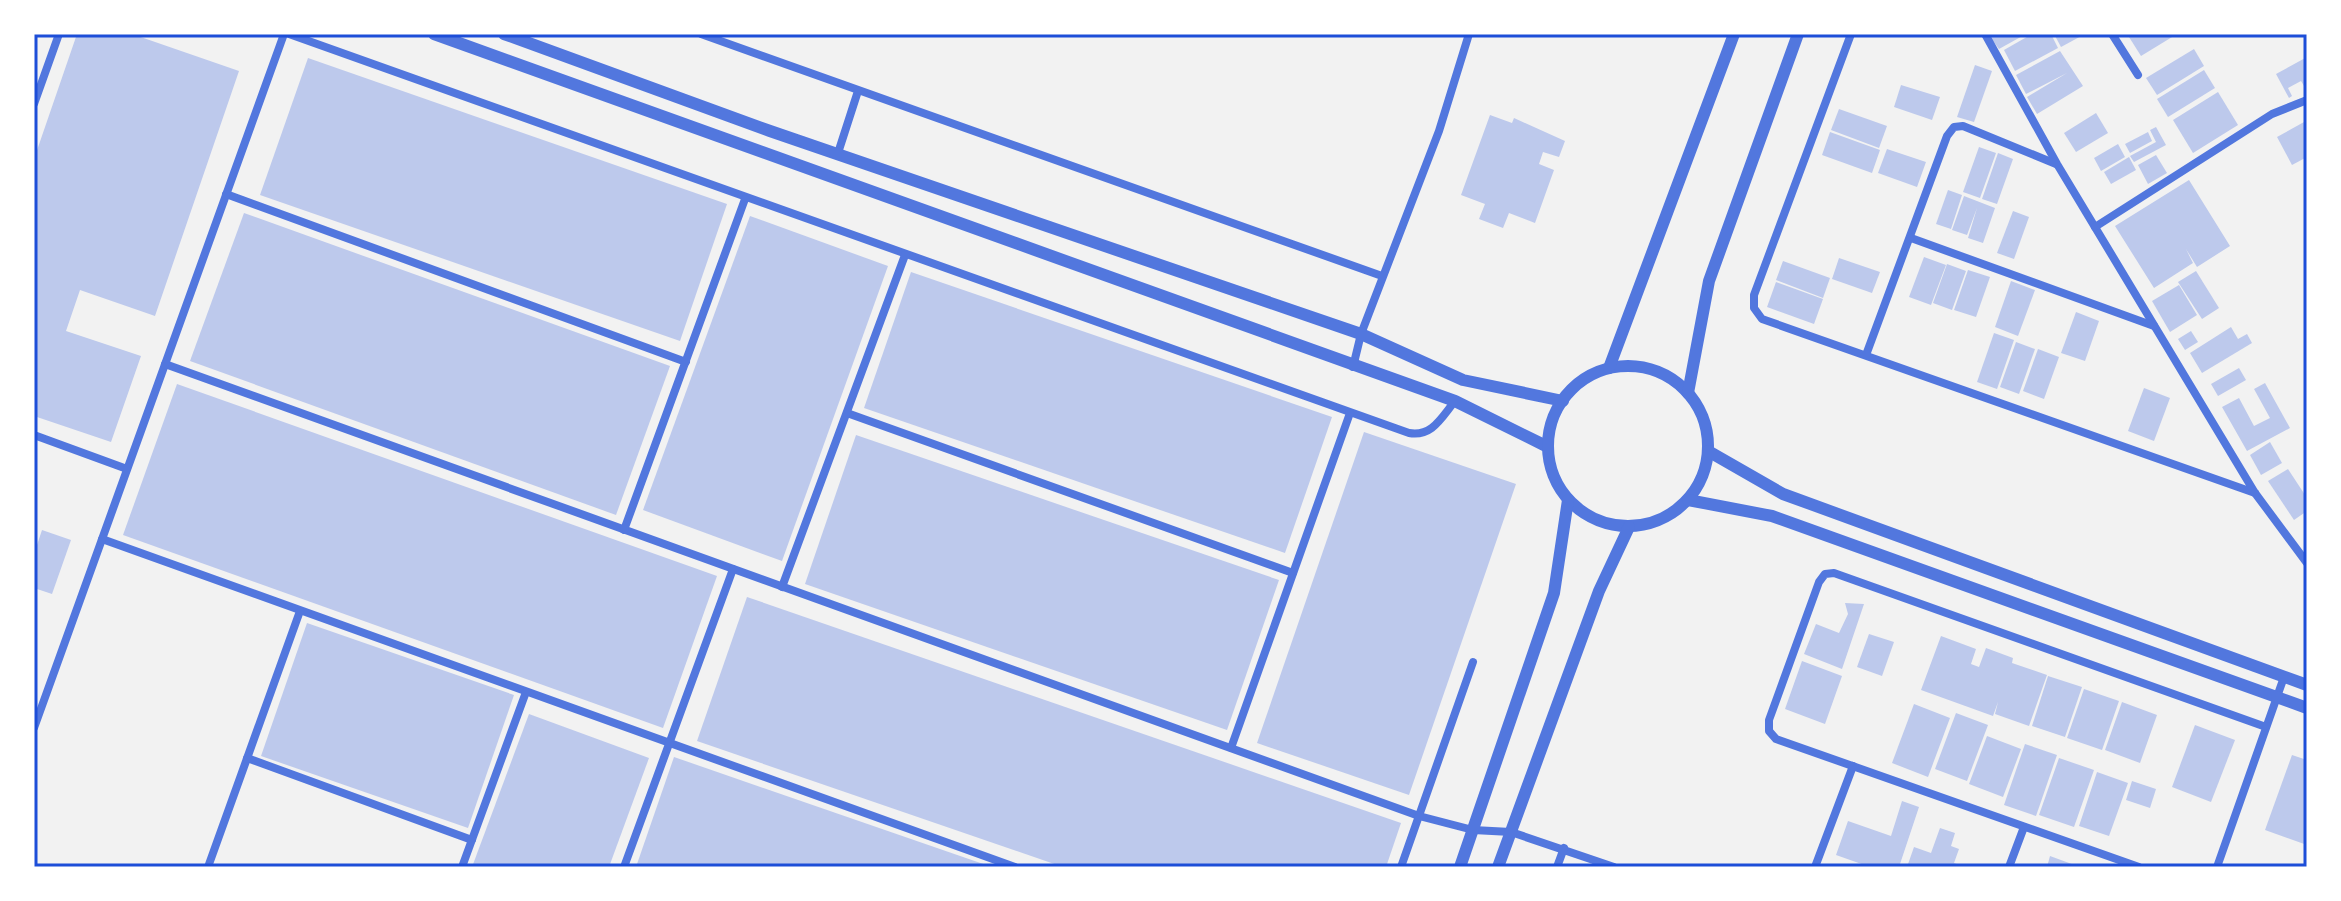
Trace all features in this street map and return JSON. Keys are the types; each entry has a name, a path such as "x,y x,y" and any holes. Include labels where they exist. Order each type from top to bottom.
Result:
{"street":[{"path":"34,104 59,34"},
{"path":"34,728 286,34 1350,413 1421,435 1430,431 1455,401"},
{"path":"434,34 1353,367 1455,401 1548,447"},
{"path":"504,34 1361,334 1463,380 1563,401"},
{"path":"701,34 1382,276"},
{"path":"1353,367 1382,276 1439,131 1469,34"},
{"path":"1609,368 1734,34"},
{"path":"1688,393 1709,281 1798,34"},
{"path":"1851,34 1754,295 1754,308 1762,319 2255,493"},
{"path":"1985,34 2057,164 2255,493 2307,563"},
{"path":"2112,34 2138,75"},
{"path":"838,153 858,91"},
{"path":"2095,227 2272,114 2307,100"},
{"path":"1866,355 1947,136 1954,127 1963,126 2057,164"},
{"path":"226,194 686,362"},
{"path":"624,530 745,199"},
{"path":"1911,238 2154,326"},
{"path":"782,587 905,255"},
{"path":"165,364 1419,816 1473,830 1511,832 1614,867"},
{"path":"1609,368 1652,370 1672,379 1688,393 1707,430 1708,451 1702,477 1688,500 1661,519 1629,527 1607,524 1586,514 1568,500 1558,484 1548,447 1552,422 1563,401 1591,375 1609,368"},
{"path":"847,413 1293,573"},
{"path":"1231,748 1350,413"},
{"path":"34,435 127,469"},
{"path":"1708,451 1783,494 2307,685"},
{"path":"1460,867 1554,593 1568,500"},
{"path":"1688,500 1772,516 2307,708"},
{"path":"1498,867 1599,591 1629,527"},
{"path":"102,539 1015,867"},
{"path":"624,867 733,569"},
{"path":"2139,867 1776,739 1769,731 1769,720 1825,574 1834,573 2266,727"},
{"path":"208,867 300,611"},
{"path":"1401,867 1473,662"},
{"path":"2217,867 2284,677"},
{"path":"462,867 526,692"},
{"path":"247,758 472,840"},
{"path":"1815,867 1853,766"},
{"path":"2009,867 2024,827"},
{"path":"1557,867 1564,848"}],"building":[{"path":"77,34 132,34 239,71 155,316 80,290 66,331 141,356 111,442 34,416 34,159"},
{"path":"1988,34 2026,34 1999,49"},
{"path":"2032,34 2051,34 2058,48 2015,71 2004,50"},
{"path":"2054,34 2085,34 2061,47"},
{"path":"2134,34 2177,34 2141,56 2129,37"},
{"path":"2194,49 2204,66 2157,95 2146,78"},
{"path":"2060,51 2083,86 2037,114 2027,97 2067,73 2026,94 2016,75"},
{"path":"2307,57 2307,91 2301,81 2288,88 2292,96 2289,98 2276,74"},
{"path":"308,58 727,204 680,341 260,195"},
{"path":"1975,65 1992,71 1974,122 1957,117"},
{"path":"2204,70 2215,88 2168,117 2157,99"},
{"path":"1901,85 1940,97 1932,120 1894,107"},
{"path":"2218,92 2238,125 2193,153 2173,120"},
{"path":"1839,109 1887,126 1879,148 1831,130"},
{"path":"2096,113 2108,133 2076,152 2064,133"},
{"path":"1490,115 1512,123 1514,118 1565,141 1559,157 1543,152 1539,164 1554,170 1535,223 1509,213 1503,228 1479,219 1485,204 1461,195"},
{"path":"2304,122 2307,157 2292,165 2277,137"},
{"path":"2156,127 2166,145 2134,162 2130,156 2156,142 2150,130"},
{"path":"1830,132 1880,150 1872,173 1822,155"},
{"path":"2148,132 2152,141 2130,153 2125,144"},
{"path":"2118,144 2125,157 2101,171 2094,158"},
{"path":"1979,147 1996,153 1980,198 1963,192"},
{"path":"1887,149 1926,162 1917,187 1878,173"},
{"path":"1998,153 2013,159 1997,204 1982,199"},
{"path":"2156,155 2167,173 2148,184 2138,165"},
{"path":"2129,157 2136,170 2111,184 2104,172"},
{"path":"2189,180 2230,246 2197,267 2186,249 2193,263 2154,288 2115,226"},
{"path":"1948,190 1962,195 1951,229 1936,224"},
{"path":"1964,196 1995,208 1983,243 1968,238 1977,208 1967,235 1952,230"},
{"path":"2013,211 2029,217 2014,259 1997,253"},
{"path":"244,213 670,366 616,515 190,361"},
{"path":"750,216 888,266 782,561 643,510"},
{"path":"1924,257 1946,265 1931,305 1909,297"},
{"path":"1839,258 1880,272 1872,293 1832,279"},
{"path":"1783,261 1830,278 1823,298 1776,280"},
{"path":"1947,264 1966,271 1952,310 1933,303"},
{"path":"1968,270 1990,277 1976,317 1954,310"},
{"path":"2196,271 2219,308 2202,319 2178,282"},
{"path":"911,272 1332,417 1285,553 864,408"},
{"path":"2011,281 2035,290 2018,336 1995,327"},
{"path":"1776,282 1823,299 1814,324 1767,307"},
{"path":"2179,285 2197,315 2170,332 2152,301"},
{"path":"2076,312 2099,321 2085,361 2061,353"},
{"path":"2231,327 2238,339 2247,334 2252,343 2202,373 2190,353"},
{"path":"2191,331 2198,342 2185,350 2178,339"},
{"path":"1994,333 2014,340 1997,389 1977,382"},
{"path":"2016,342 2035,349 2019,394 2000,387"},
{"path":"2038,349 2059,357 2044,399 2023,391"},
{"path":"2239,368 2246,380 2218,396 2211,384"},
{"path":"2265,383 2290,428 2247,451 2222,407 2239,398 2254,426 2270,418 2254,389"},
{"path":"177,384 717,576 663,728 123,535"},
{"path":"2144,388 2170,398 2154,441 2128,431"},
{"path":"1364,432 1516,484 1409,795 1257,743"},
{"path":"856,435 1279,580 1227,730 805,584"},
{"path":"2270,442 2282,463 2261,475 2250,455"},
{"path":"2288,469 2307,498 2307,511 2294,520 2268,481"},
{"path":"42,530 71,540 52,594 34,588 34,554"},
{"path":"747,597 1401,823 1386,867 1063,867 697,741"},
{"path":"1845,603 1864,604 1842,669 1804,654 1816,624 1839,633 1848,614"},
{"path":"307,623 514,695 468,828 261,756"},
{"path":"1869,634 1894,642 1882,676 1857,667"},
{"path":"1941,636 1976,649 1971,664 1979,667 1986,648 2013,658 2012,663 2047,675 2029,726 1995,714 1998,702 1993,716 1921,690"},
{"path":"1802,661 1842,676 1825,724 1785,709"},
{"path":"2048,676 2082,687 2065,737 2032,726"},
{"path":"2084,689 2119,701 2102,750 2067,738"},
{"path":"2122,702 2157,715 2140,763 2105,750"},
{"path":"1914,704 1950,718 1928,777 1892,763"},
{"path":"1956,713 1988,725 1967,781 1935,769"},
{"path":"529,714 649,758 609,867 472,867"},
{"path":"2195,725 2235,740 2211,802 2172,787"},
{"path":"1987,736 2021,749 2003,797 1969,784"},
{"path":"2025,744 2057,755 2036,816 2004,805"},
{"path":"2292,755 2307,760 2307,845 2265,830"},
{"path":"674,757 992,867 636,867"},
{"path":"2059,758 2094,770 2074,827 2039,815"},
{"path":"2097,772 2128,783 2109,836 2079,826"},
{"path":"2132,781 2156,789 2150,808 2126,800"},
{"path":"1902,801 1919,807 1899,867 1870,867 1836,855 1848,821 1891,836"},
{"path":"1940,828 1955,833 1951,846 1959,849 1954,863 1965,867 1907,867 1914,847 1931,853"},
{"path":"2050,856 2080,867 2047,867"}]}
